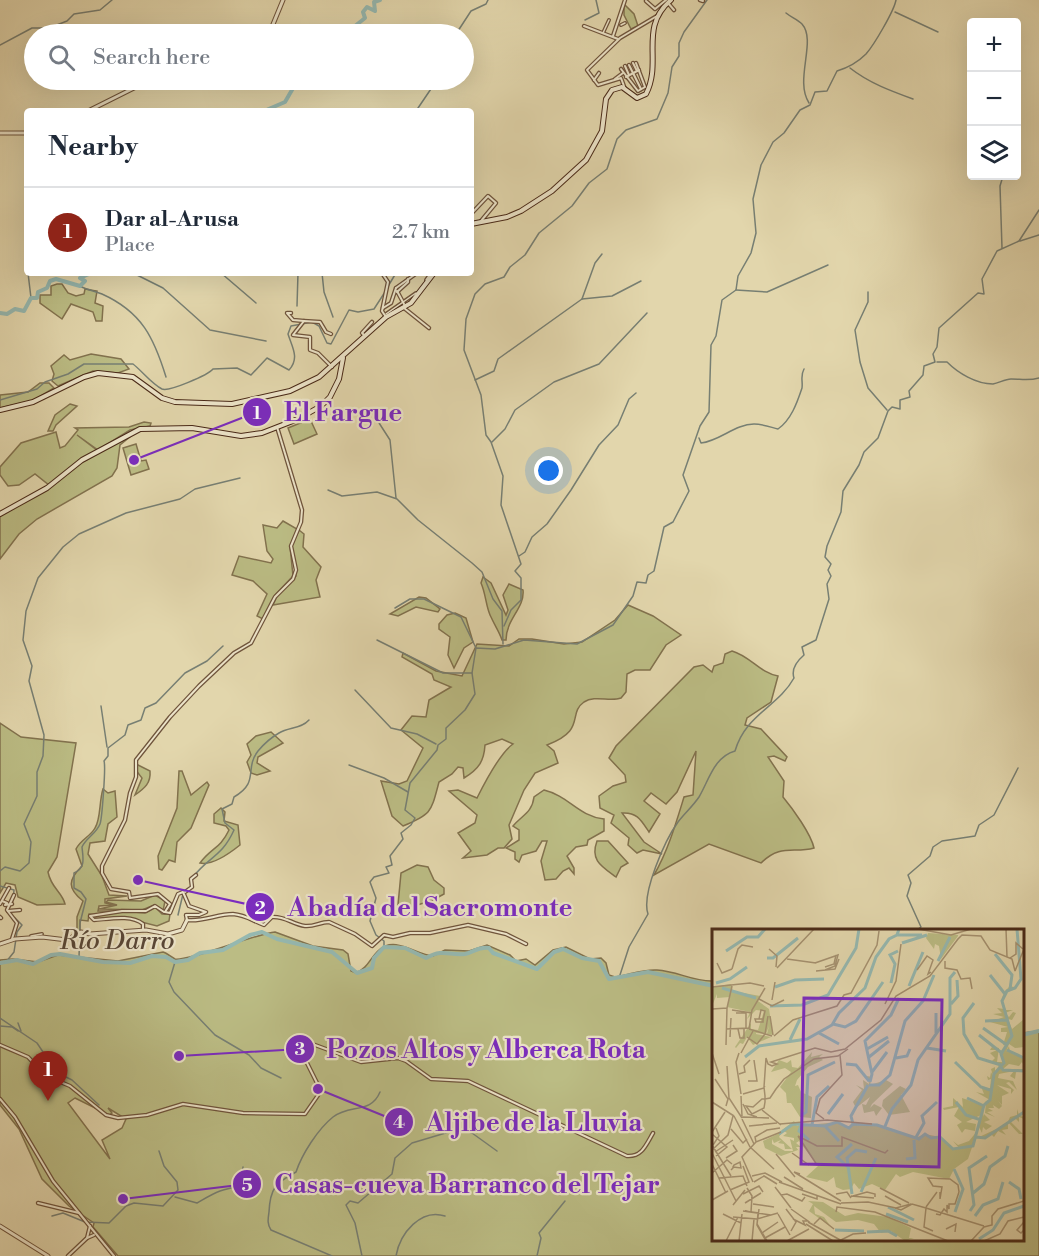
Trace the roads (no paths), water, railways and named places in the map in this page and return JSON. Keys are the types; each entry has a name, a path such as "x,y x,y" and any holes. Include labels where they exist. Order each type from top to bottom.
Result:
{"main road":[{"path":"474,223 515,214 552,191 586,160 602,130 605,103 610,92 616,88 625,89 640,98 646,94 652,84 652,38 657,16 669,1"},
{"path":"0,410 33,402 84,377 98,373 133,377 168,401 223,405 254,401 299,388 343,358 385,316 404,306 421,293 430,276"},
{"path":"0,514 47,488 82,460 140,429 192,428 241,436 278,427 310,412 330,397 339,379 343,358"}],"street":[{"path":"273,24 283,0"},
{"path":"613,36 625,0"},
{"path":"646,1 656,9 669,1 674,10"},
{"path":"623,73 600,85 587,70 618,40 657,16"},
{"path":"603,33 609,20"},
{"path":"611,25 625,23"},
{"path":"584,26 618,40"},
{"path":"627,65 638,91 645,87 635,63"},
{"path":"621,69 623,73 630,75 641,89"},
{"path":"630,75 639,71"},
{"path":"594,80 599,74"},
{"path":"615,79 624,80 625,89"},
{"path":"94,108 130,90"},
{"path":"0,133 24,133"},
{"path":"474,211 488,196 496,203 483,214 481,221"},
{"path":"385,276 388,287 383,308 385,316"},
{"path":"383,308 391,303 396,290 412,276"},
{"path":"396,290 404,306 429,328"},
{"path":"291,313 287,313 293,320 320,322 326,332 332,334"},
{"path":"304,321 294,336 310,337 310,350 318,353 332,367"},
{"path":"366,337 362,333 372,322"},
{"path":"165,912 170,904 160,895 131,897 129,892 115,891 109,887 102,866 125,820 130,793 136,777 136,760 170,717 200,686 234,653 251,643 275,597 294,579 296,570 291,546 301,522 302,510 278,427"},
{"path":"143,930 143,924 138,921 121,918 92,920 90,916 122,910 146,911 155,906 170,913 178,894 192,887 191,879 196,875"},
{"path":"9,888 1,902 7,903 5,905 12,904"},
{"path":"184,892 187,905 206,912 186,918"},
{"path":"7,910 12,904 14,895"},
{"path":"7,910 20,910"},
{"path":"7,910 17,923 17,939"},
{"path":"186,918 194,921 234,914 249,917 264,925 272,917 280,916 303,926 332,923 372,946 381,936 430,933 468,925 506,934 526,944"},
{"path":"0,944 17,939 42,937 67,940 81,932 143,930 165,934 182,930 186,918"},
{"path":"17,939 22,934 23,938 42,934"},
{"path":"0,1045 28,1057 46,1076 70,1086 111,1116 128,1118 191,1103 243,1113 305,1114 321,1091 302,1053 301,1046 307,1042 361,1062 398,1058 406,1061 430,1079 468,1081 477,1084 627,1156 639,1154 653,1133"},
{"path":"0,1099 21,1126 46,1171 88,1223 91,1234 113,1256"},
{"path":"38,1203 80,1213"},
{"path":"0,1226 48,1256"},
{"path":"69,1256 91,1234"}],"waterway":[{"path":"59,24 67,21 74,14 100,10 112,0"},
{"path":"358,24 365,18 363,12 367,7 375,11 374,2 380,0"},
{"path":"463,24 471,11 486,4 488,0"},
{"path":"585,20 599,13 596,0"},
{"path":"504,626 511,610 521,600 521,578 515,571 521,564 501,505 503,476 491,442 486,435 481,395 464,350 466,319 475,294 485,284 504,277 510,267 525,255 539,233 572,206 589,183 607,169 617,139 626,130 657,119 668,93 672,67 679,56 679,43 684,32 707,0"},
{"path":"384,947 384,941 376,935 370,921 376,898 370,882 374,877 389,873 386,867 392,865 390,856 403,839 401,833 411,825 415,818 405,810 410,783 437,750 438,745 446,739 446,728 465,710 475,694 472,673 476,648 495,649 524,640 577,644 613,625 633,596 637,582 646,583 648,575 654,571 664,527 673,522 689,491 683,475 700,426 709,412 711,345 716,336 722,300 736,290 738,276 751,253 756,233 753,199 761,165 773,142 784,133 800,110 810,105 815,92 827,91 837,71 860,60 866,54 892,12 896,0"},
{"path":"895,12 938,32"},
{"path":"786,13 802,24 806,31 804,83 809,103"},
{"path":"0,45 24,32"},
{"path":"850,68 888,90 913,99"},
{"path":"271,108 285,102 292,90"},
{"path":"418,108 430,90"},
{"path":"1002,180 1000,186 1002,248"},
{"path":"619,978 629,947 648,914 647,905 651,881 673,830 699,797 717,764 722,758 735,751 740,738 754,719 787,688 794,678 795,665 804,655 802,647 816,640 829,599 827,584 831,576 828,570 831,564 825,557 827,546 841,512 843,491 864,452 878,438 888,411 892,407 900,409 900,400 910,397 909,391 923,375 924,366 935,362 933,354 937,347 939,328 978,293 984,294 982,279 997,251 1019,241 1039,210"},
{"path":"1020,241 1039,235"},
{"path":"582,299 595,263 602,254"},
{"path":"736,290 767,292 828,265"},
{"path":"28,276 31,298"},
{"path":"0,313 7,314 15,309 24,311 31,298 37,298 38,292 47,288 50,281 56,279 80,286 85,281 80,278 84,276"},
{"path":"139,276 163,288 210,330 266,341"},
{"path":"224,276 256,303"},
{"path":"297,306 298,276"},
{"path":"322,276 324,292 333,317"},
{"path":"387,288 394,276"},
{"path":"475,380 494,371 498,359 582,299 612,296 641,281"},
{"path":"80,286 116,301 137,318 157,350 166,377"},
{"path":"0,400 37,389 45,382 68,374 84,364 133,364 162,389 188,382 213,369 237,368 251,375 267,358 289,370 295,357 288,334 291,326 312,322 319,326 327,343 331,344 349,310 358,312 374,309 385,292"},
{"path":"868,292 868,302 855,330 860,362 868,388 887,410"},
{"path":"492,442 505,429 515,410 554,382 599,364 647,313"},
{"path":"937,362 947,362 968,377 987,384 1009,379 1039,378"},
{"path":"699,438 701,443 708,442 734,429 754,424 778,429 787,421 796,405 802,388 804,369"},
{"path":"519,556 525,552 532,537 547,524 599,445 618,425 629,399 636,393"},
{"path":"372,412 390,440 396,498"},
{"path":"0,871 5,867 20,871 29,863 31,842 24,824 37,796 37,772 43,756 44,735 29,681 32,666 23,640 26,611 38,578 63,547 79,534 126,513 180,499 195,489 240,478"},
{"path":"328,490 342,496 377,492 397,499 418,520 472,563 482,572 493,599 502,611 503,644"},
{"path":"395,608 410,599 424,599 461,617 476,648"},
{"path":"377,640 443,673 472,673"},
{"path":"79,958 80,923 86,899 74,888 74,873 82,865 82,847 100,824 104,792 104,761 108,756 108,748 125,735 128,725 141,720 145,708 156,703 185,673 207,661 223,646"},
{"path":"355,690 391,728 417,734 436,744"},
{"path":"101,706 107,747"},
{"path":"193,877 225,846 234,830 225,823 222,809 232,804 234,797 247,786 252,764 258,751 279,733 302,725 309,720"},
{"path":"349,765 384,778 408,792"},
{"path":"918,929 921,927 907,896 911,883 908,875 930,856 933,847 942,841 975,836 979,825 994,815 1018,768"},
{"path":"0,886 14,890 13,901"},
{"path":"178,915 183,894"},
{"path":"6,962 14,952 17,932 22,925 15,918"},
{"name":"Río Darro","path":"0,963 17,960 33,964 51,955 60,954 103,962 130,963 152,956 166,957 175,962 188,960 200,953 223,950 250,935 262,932 277,939 332,952 357,973 372,968 374,958 384,947 405,948 426,958 437,953 465,954 479,948 489,948 493,953 537,969 554,952 563,949 582,958 599,961 609,979 648,972 712,986"},
{"path":"175,962 169,982 174,992 215,1035 249,1055 261,1068 281,1078"},
{"path":"0,1018 37,1043 43,1052 44,1061 52,1070 72,1080 99,1105"},
{"path":"18,1023 21,1031"},
{"path":"0,1026 12,1027 18,1031"},
{"name":"Río Darro","path":"1024,1035 1039,1031"},
{"path":"332,1256 271,1230 268,1221 272,1192 278,1183 296,1172 311,1142 327,1122 340,1113 366,1106 376,1099 380,1092"},
{"path":"362,1256 355,1223 346,1205 350,1201 358,1203 392,1174 395,1158 412,1143 459,1129 472,1133 497,1151"},
{"path":"52,1216 63,1213 85,1222 109,1223 126,1206 134,1203 163,1206 178,1190 177,1182 164,1166 159,1151"},
{"path":"175,1197 197,1203 217,1192 235,1187 241,1180 243,1167"},
{"path":"537,1256 541,1238 539,1233 565,1201"},
{"path":"396,1256 402,1239 413,1224 428,1216 436,1214 445,1216"}],"place":[{"name":"El Fargue","path":"134,460"},
{"name":"Abadía del Sacromonte","path":"138,880"},
{"name":"Pozos Altos y Alberca Rota","path":"179,1056"},
{"name":"Aljibe de la Lluvia","path":"318,1089"},
{"name":"Dar al-Arusa","path":"48,1101"},
{"name":"Casas-cueva Barranco del Tejar","path":"123,1199"}]}
